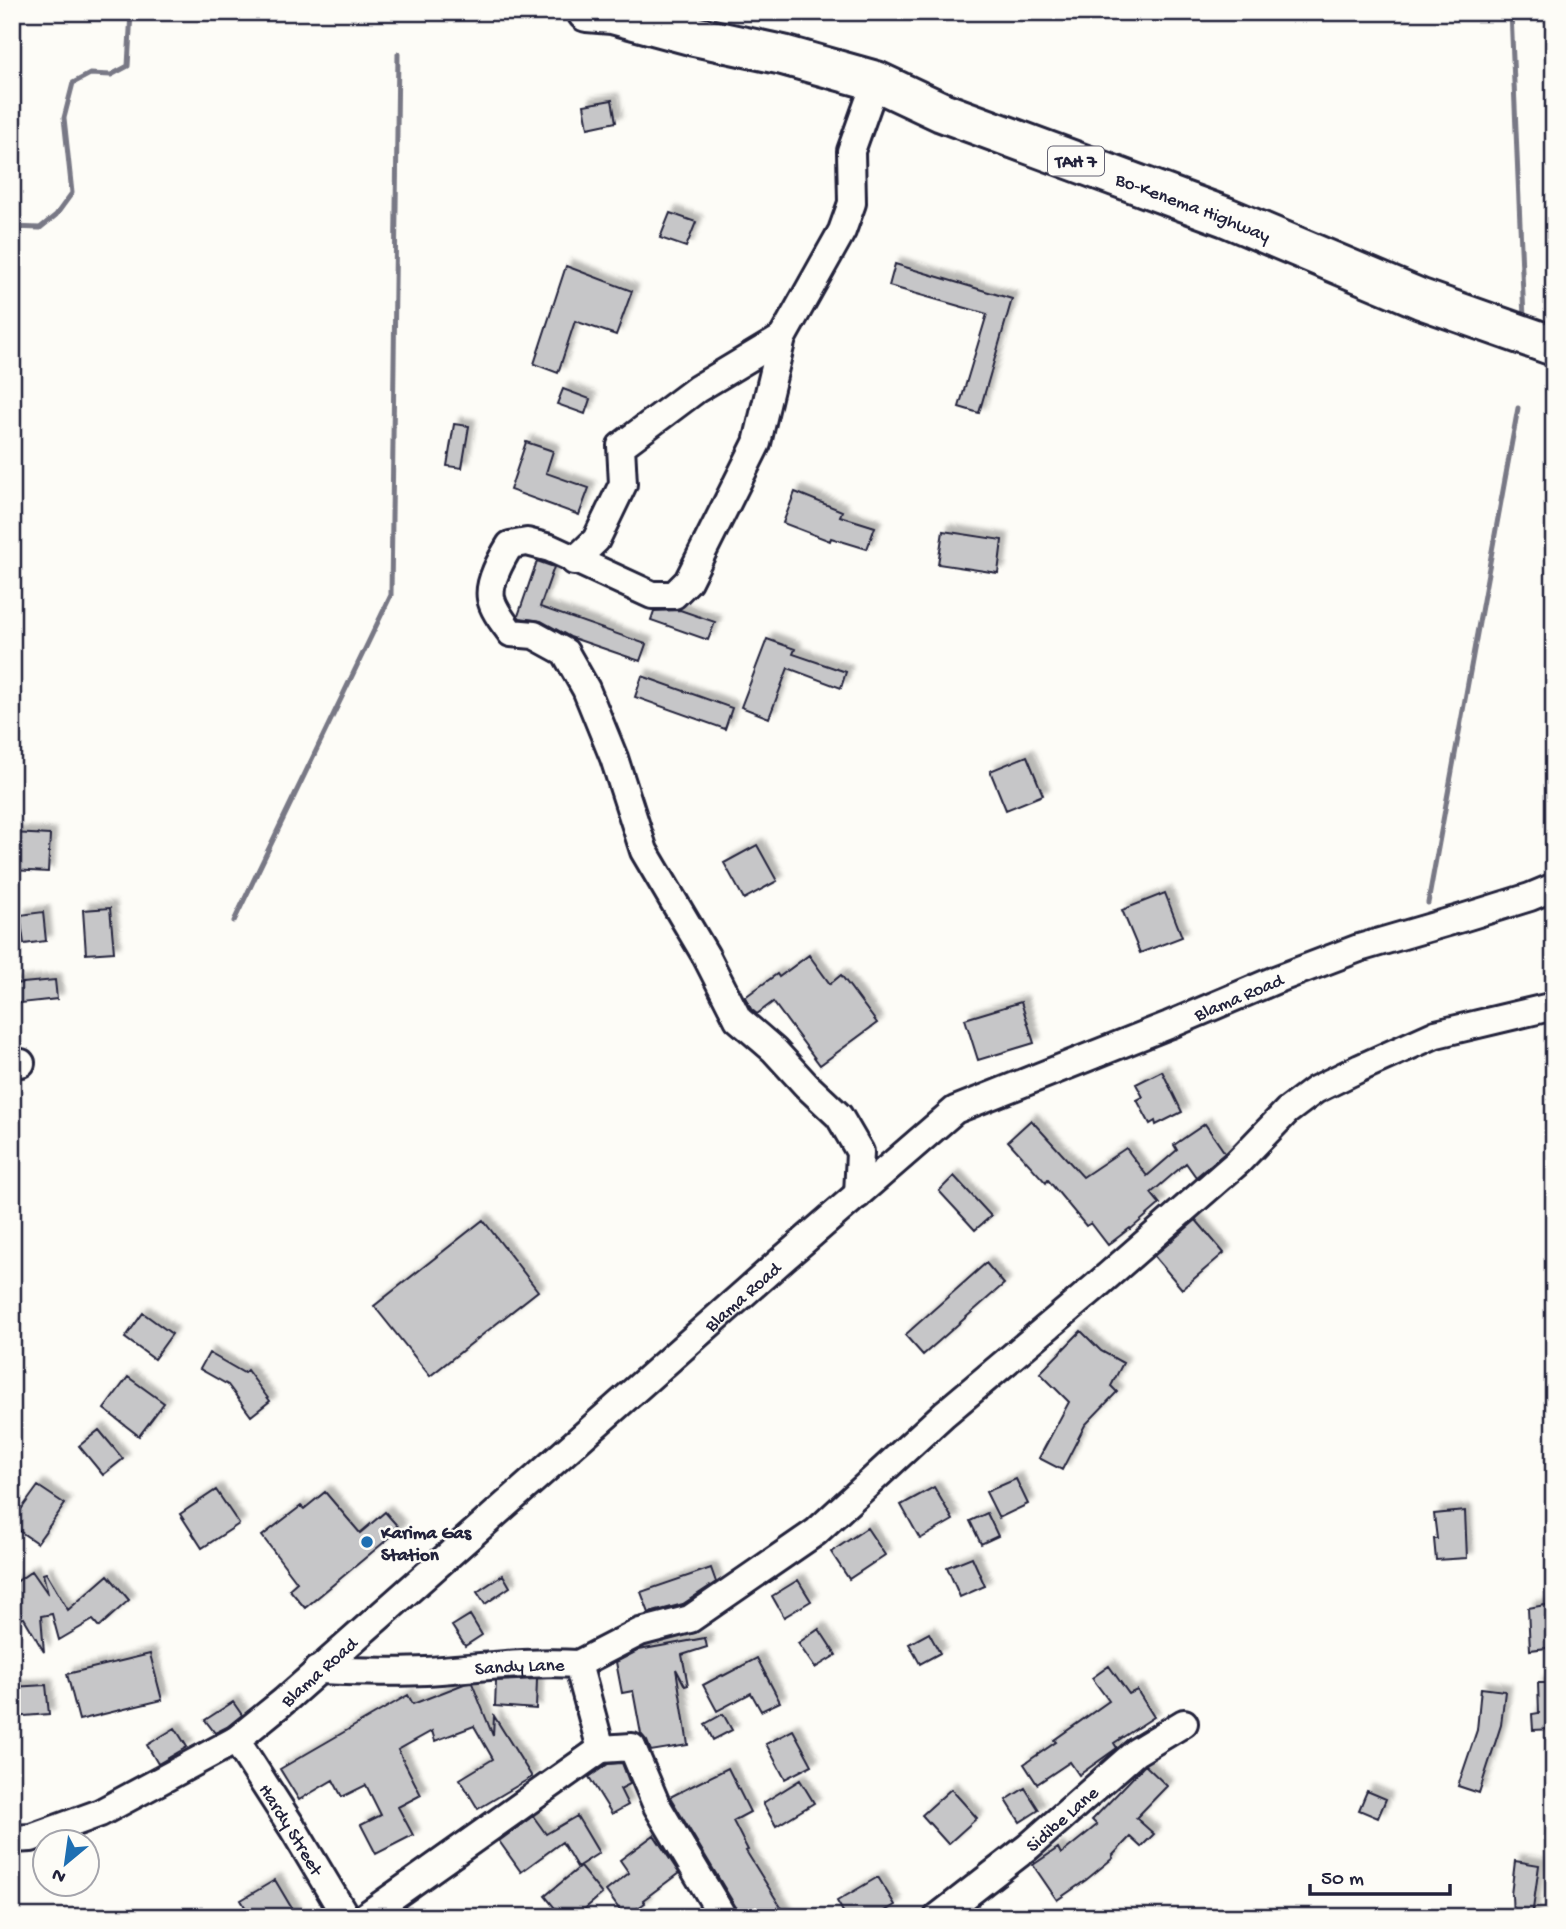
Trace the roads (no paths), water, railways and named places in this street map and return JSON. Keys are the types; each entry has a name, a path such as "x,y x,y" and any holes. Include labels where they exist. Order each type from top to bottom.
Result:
{"highway":[{"name":"Bo-Kenema Highway","path":"587,12 612,14 694,36 783,55 876,81 942,112 1226,217 1422,299 1554,346"}],"street":[{"path":"858,1195 860,1152 839,1116 774,1050 738,1019 700,946 644,851 614,758 586,689 565,652 534,635 511,633 490,596 497,565 510,545 527,542 550,548 652,595 674,595 688,581 757,443 782,338 845,222 852,203 851,151 876,81"},
{"path":"574,561 596,540 623,484 621,446 697,389 782,338"},
{"name":"Blama Road","path":"12,1839 31,1838 100,1813 236,1740 284,1701 783,1259 955,1111 1359,948 1485,911 1554,887"},
{"path":"578,1664 640,1632 690,1619 816,1532 944,1414 1238,1162 1287,1111 1315,1090 1436,1034 1554,1006"},
{"name":"Sandy Lane","path":"317,1670 422,1671 508,1665 578,1664 601,1749"},
{"name":"Sidibe Lane","path":"938,1917 1028,1847 1136,1752 1184,1723"},
{"name":"Hardy Street","path":"236,1740 346,1917"},
{"path":"364,1917 601,1749 632,1746 657,1806 723,1917"}],"waterway":[{"path":"12,227 40,228 56,215 72,193 64,118 73,83 90,74 111,75 128,66 131,12"},
{"path":"729,16 743,12"},
{"path":"1511,12 1524,319"},
{"path":"234,921 391,595 398,54"},
{"path":"1428,903 1518,408"}],"place":[{"name":"Karima Gas Station","path":"367,1542"}]}
